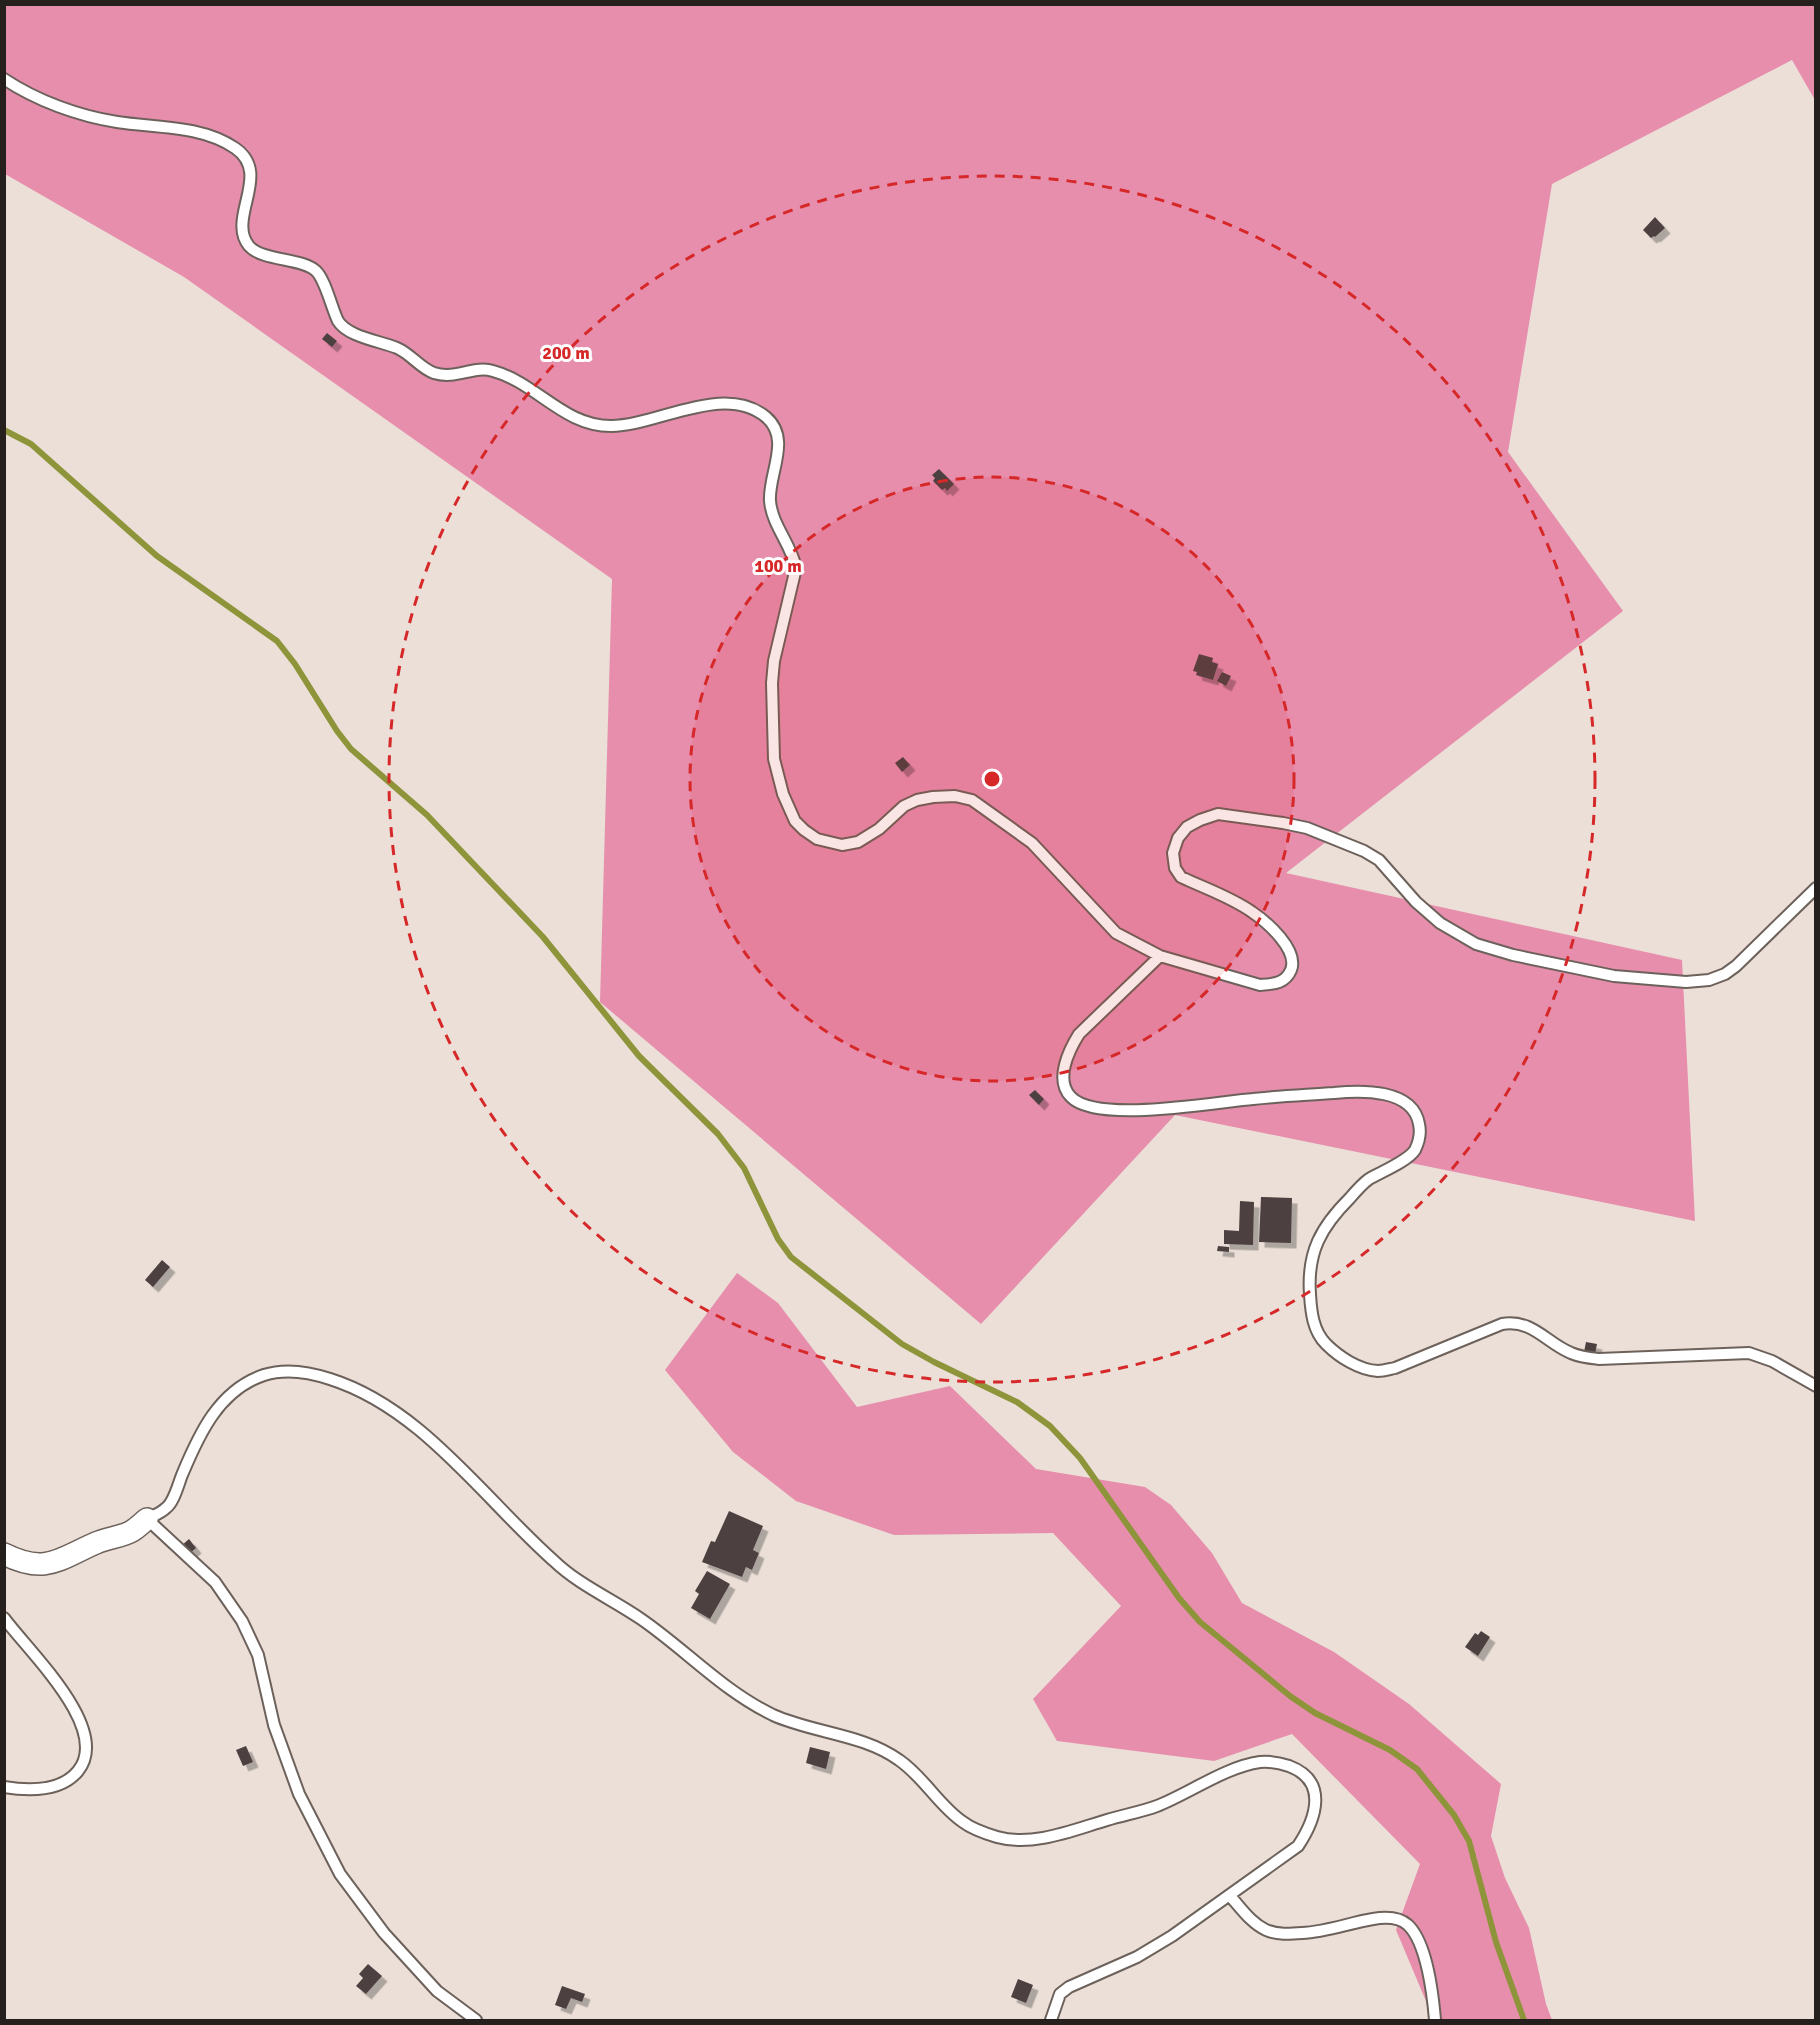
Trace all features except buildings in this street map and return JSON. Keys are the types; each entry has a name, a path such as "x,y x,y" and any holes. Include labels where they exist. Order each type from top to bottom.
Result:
{"street":[{"path":"4,1554 23,1563 43,1565 67,1558 98,1542 131,1532 147,1519"}],"lane":[{"path":"4,79 39,98 71,110 115,122 199,132 236,149 245,158 251,178 242,224 249,246 258,252 317,271 345,330 399,349 430,372 451,376 485,369 491,370 513,378 558,409 589,424 611,426 638,424 672,412 721,403 737,404 765,416 773,425 778,436 778,451 770,501 775,518 793,555 796,568 774,661 772,683 774,759 783,794 795,821 817,839 842,845 858,842 879,829 904,806 917,800 955,796 972,800 1032,843 1116,933 1160,956 1260,985 1284,980 1291,969 1293,960 1290,951 1279,936 1252,912 1181,877 1175,868 1173,853 1178,838 1187,827 1218,814 1307,828 1364,851 1379,860 1416,902 1440,923 1476,944 1513,955 1614,976 1686,982 1708,980 1725,974 1736,966 1815,888"},
{"path":"1160,956 1079,1034 1069,1049 1064,1080 1066,1091 1072,1098 1099,1109 1132,1110 1339,1092 1381,1093 1409,1104 1418,1115 1419,1142 1413,1152 1366,1180 1338,1210 1319,1236 1312,1254 1309,1274 1315,1328 1325,1343 1344,1359 1378,1371 1395,1368 1502,1324 1515,1323 1539,1331 1571,1353 1584,1357 1599,1359 1749,1353 1772,1361 1815,1386"},
{"path":"476,2020 437,1991 384,1933 340,1874 299,1794 274,1725 258,1655 242,1621 215,1582 147,1519 169,1506 189,1458 209,1420 225,1399 244,1385 265,1375 287,1371 311,1373 346,1384 381,1402 442,1451 573,1578 640,1619 740,1697 779,1717 833,1732 885,1752 899,1760 924,1781 965,1824 999,1837 1018,1840 1043,1838 1156,1806 1239,1768 1260,1762 1274,1762 1292,1767 1305,1774 1312,1783 1315,1795 1314,1813 1310,1829 1298,1846 1172,1936 1137,1957 1069,1987 1060,1994 1051,2020"},
{"path":"4,1618 68,1698 85,1729 87,1750 81,1767 72,1779 53,1787 26,1790 4,1787"},
{"path":"1230,1896 1254,1923 1268,1931 1284,1934 1311,1933 1375,1918 1391,1918 1408,1925 1417,1936 1429,1974 1435,2020"}],"shaded area":[{"path":"5,5 1815,5 1815,100 1792,60 1552,184 1508,452 1623,611 1286,873 1682,960 1695,1221 1175,1115 981,1324 600,1002 612,579 184,277 5,174"},
{"path":"737,1273 778,1303 857,1407 950,1386 1036,1469 1145,1487 1171,1505 1212,1553 1242,1603 1334,1652 1409,1704 1501,1784 1491,1836 1505,1878 1529,1928 1546,2004 1552,2020 1434,2020 1396,1930 1420,1864 1292,1734 1214,1761 1057,1741 1033,1699 1121,1606 1053,1533 894,1535 796,1501 733,1452 665,1370"}],"waterway":[{"path":"4,430 31,444 157,556 277,641 295,664 351,749 427,815 543,937 639,1056 718,1134 744,1168 778,1239 791,1257 902,1344 1017,1402 1050,1426 1080,1458 1179,1598 1200,1622 1290,1696 1315,1713 1390,1750 1417,1769 1454,1815 1469,1841 1496,1942 1524,2020"}]}
